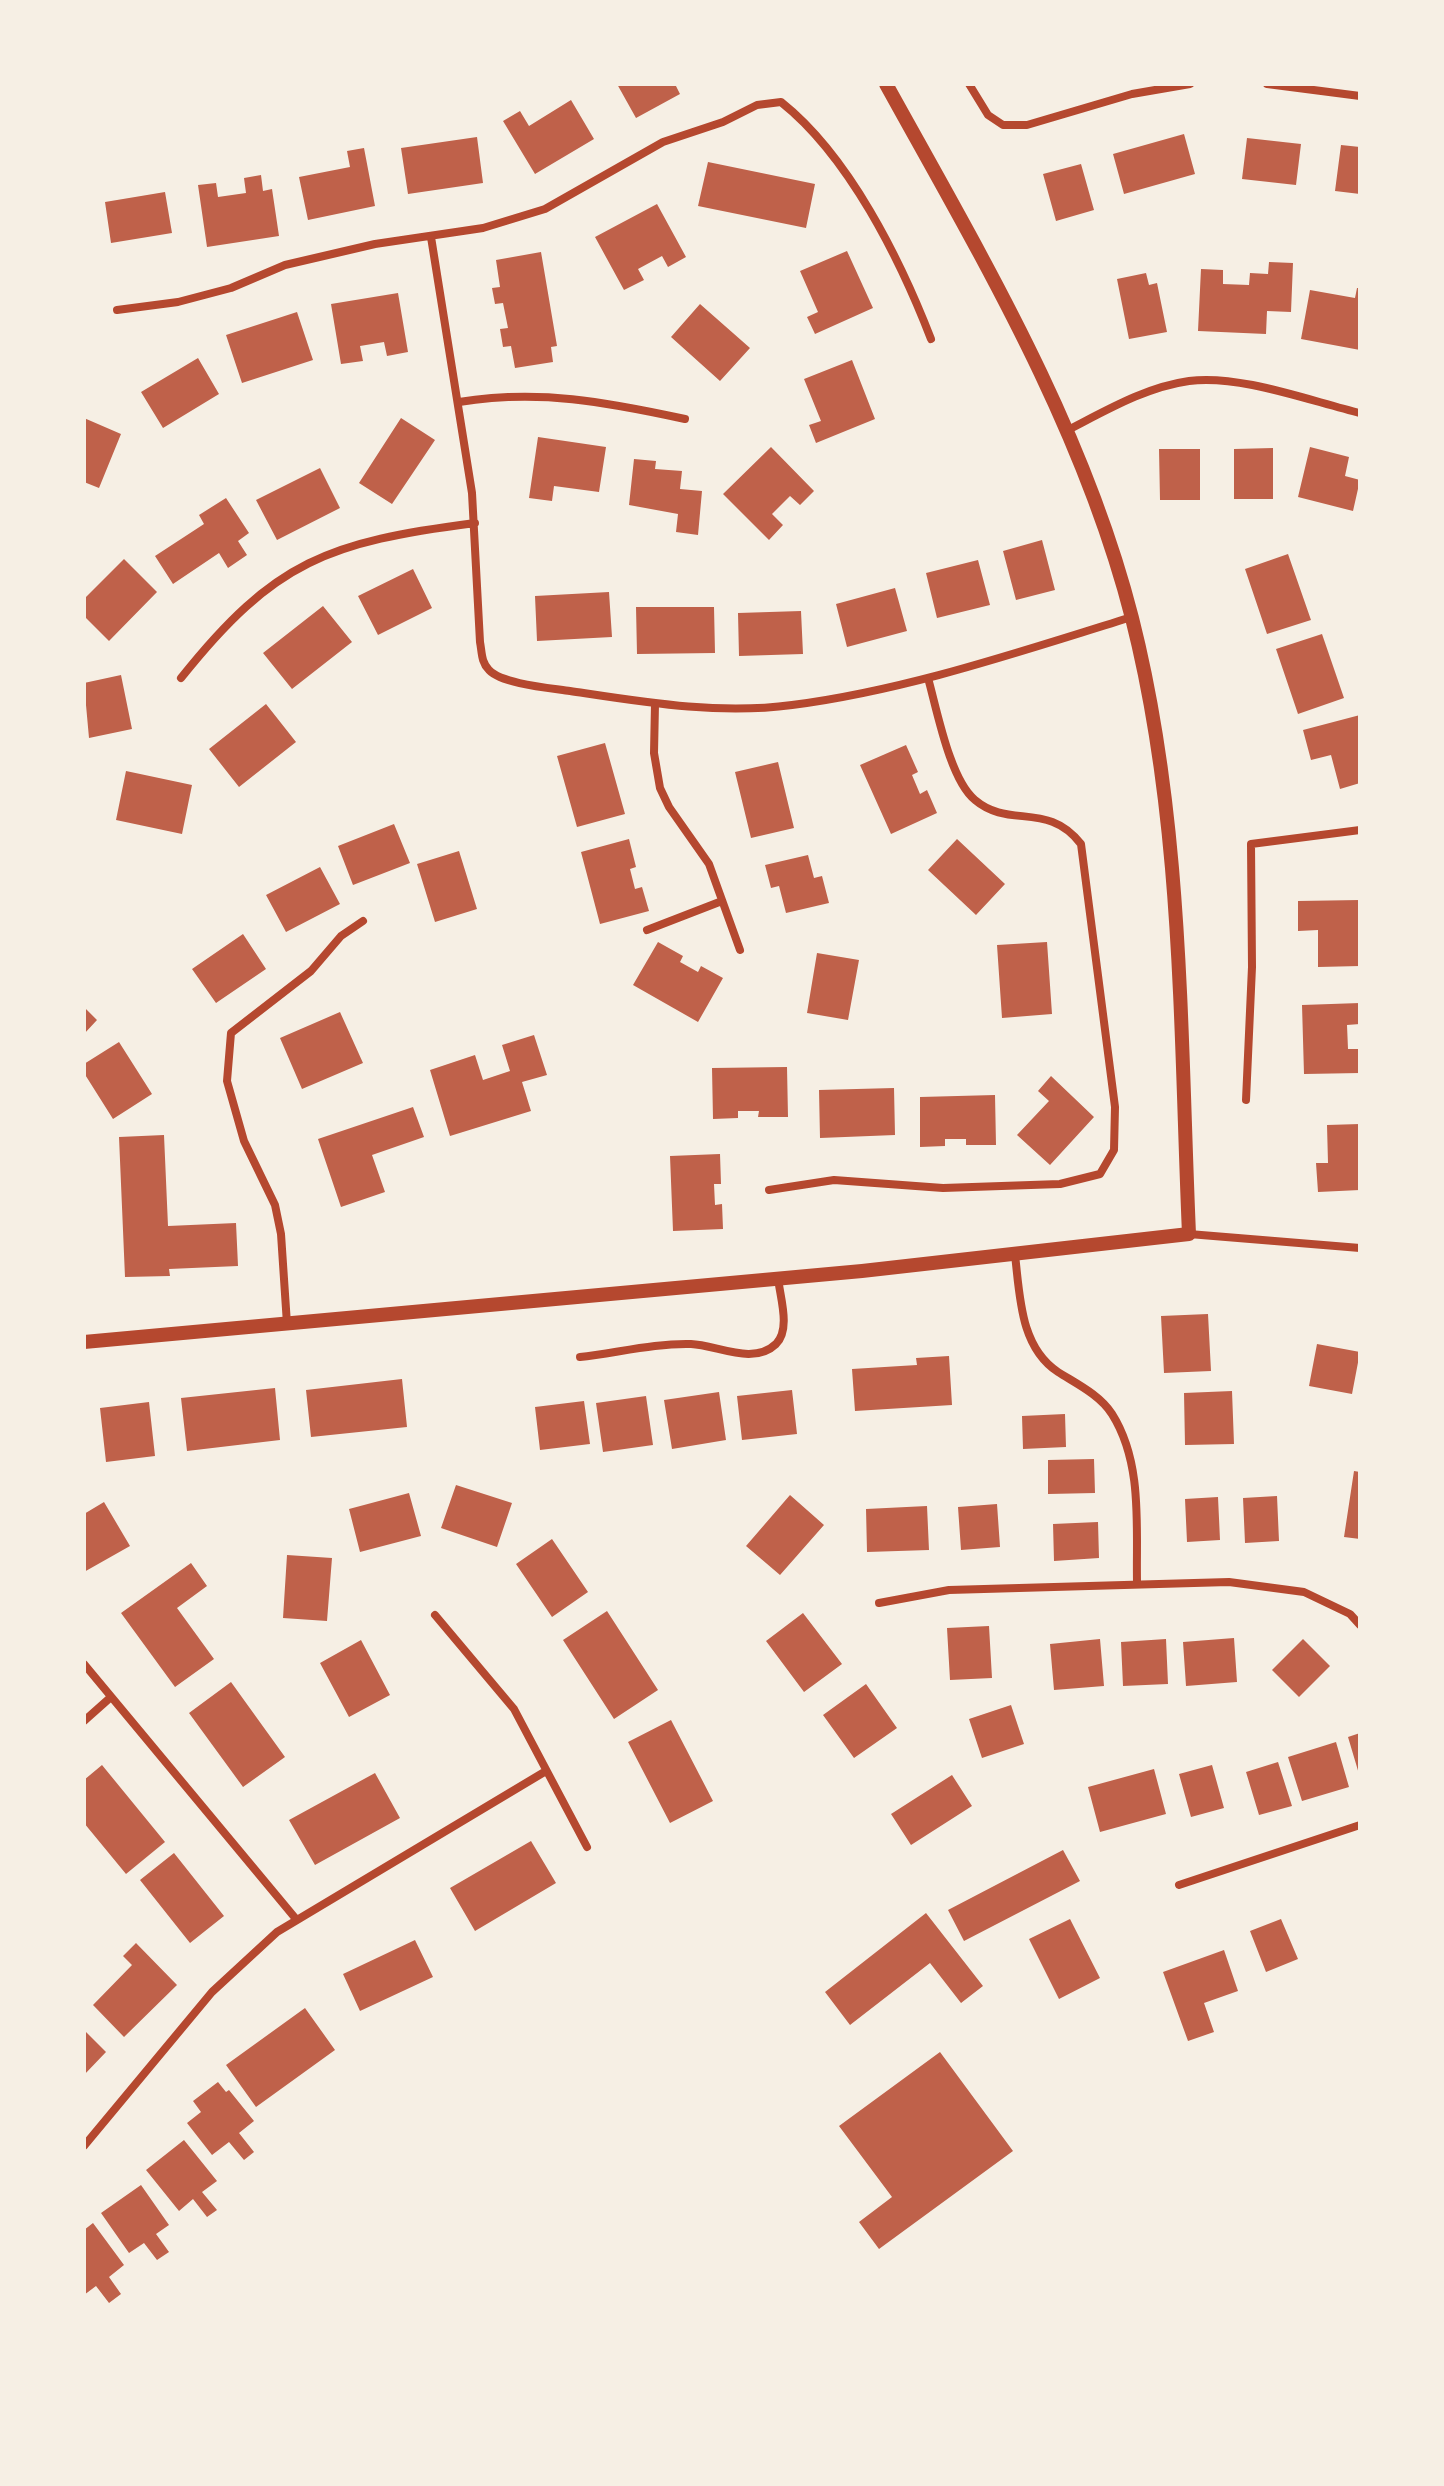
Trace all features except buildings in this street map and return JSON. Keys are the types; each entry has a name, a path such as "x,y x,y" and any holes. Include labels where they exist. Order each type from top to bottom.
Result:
{"street":[{"path":"886,84 984,261 1068,430 1132,617 1153,717 1166,802 1173,888 1189,1234"},
{"path":"969,84 988,115 1003,125 1027,125 1132,94 1190,84"},
{"path":"1267,84 1360,96"},
{"path":"117,310 178,302 218,292 285,265 375,244 483,228 545,209 663,142 723,122 757,105 781,102 802,118 868,210 906,275 931,339"},
{"path":"431,237 459,402 475,523 480,642 483,661 490,673 520,683 655,704 707,708 791,705 928,678 1132,617"},
{"path":"1068,430 1139,395 1198,381 1232,383 1360,413"},
{"path":"459,402 503,395 589,398 685,419"},
{"path":"181,678 219,630 250,600 303,565 372,538 475,523"},
{"path":"769,1190 834,1180 943,1188 1060,1184 1100,1174 1114,1150 1115,1107 1081,844 1069,828 1058,821 997,812 974,800 960,779 928,678"},
{"path":"655,704 654,753 660,788 669,807 704,856 740,950"},
{"path":"1246,1100 1252,967 1251,844 1360,830"},
{"path":"647,930 722,901"},
{"path":"287,1325 282,1246 275,1205 244,1141 227,1081 231,1033 311,971 341,936 363,921"},
{"path":"84,1342 1015,1255 1189,1234 1360,1248"},
{"path":"1015,1255 1025,1321 1033,1346 1051,1367 1092,1393 1110,1410 1121,1430 1136,1499 1137,1582"},
{"path":"580,1357 692,1344 737,1354 762,1352 776,1344 784,1329 778,1278"},
{"path":"879,1603 949,1590 1137,1582 1276,1586 1304,1592 1350,1614 1360,1625"},
{"path":"1350,1614 1360,1606"},
{"path":"435,1615 514,1709 587,1847"},
{"path":"84,1664 296,1919"},
{"path":"84,1721 111,1697"},
{"path":"84,2146 212,1992 296,1919 546,1771"},
{"path":"1179,1885 1360,1825"}]}
